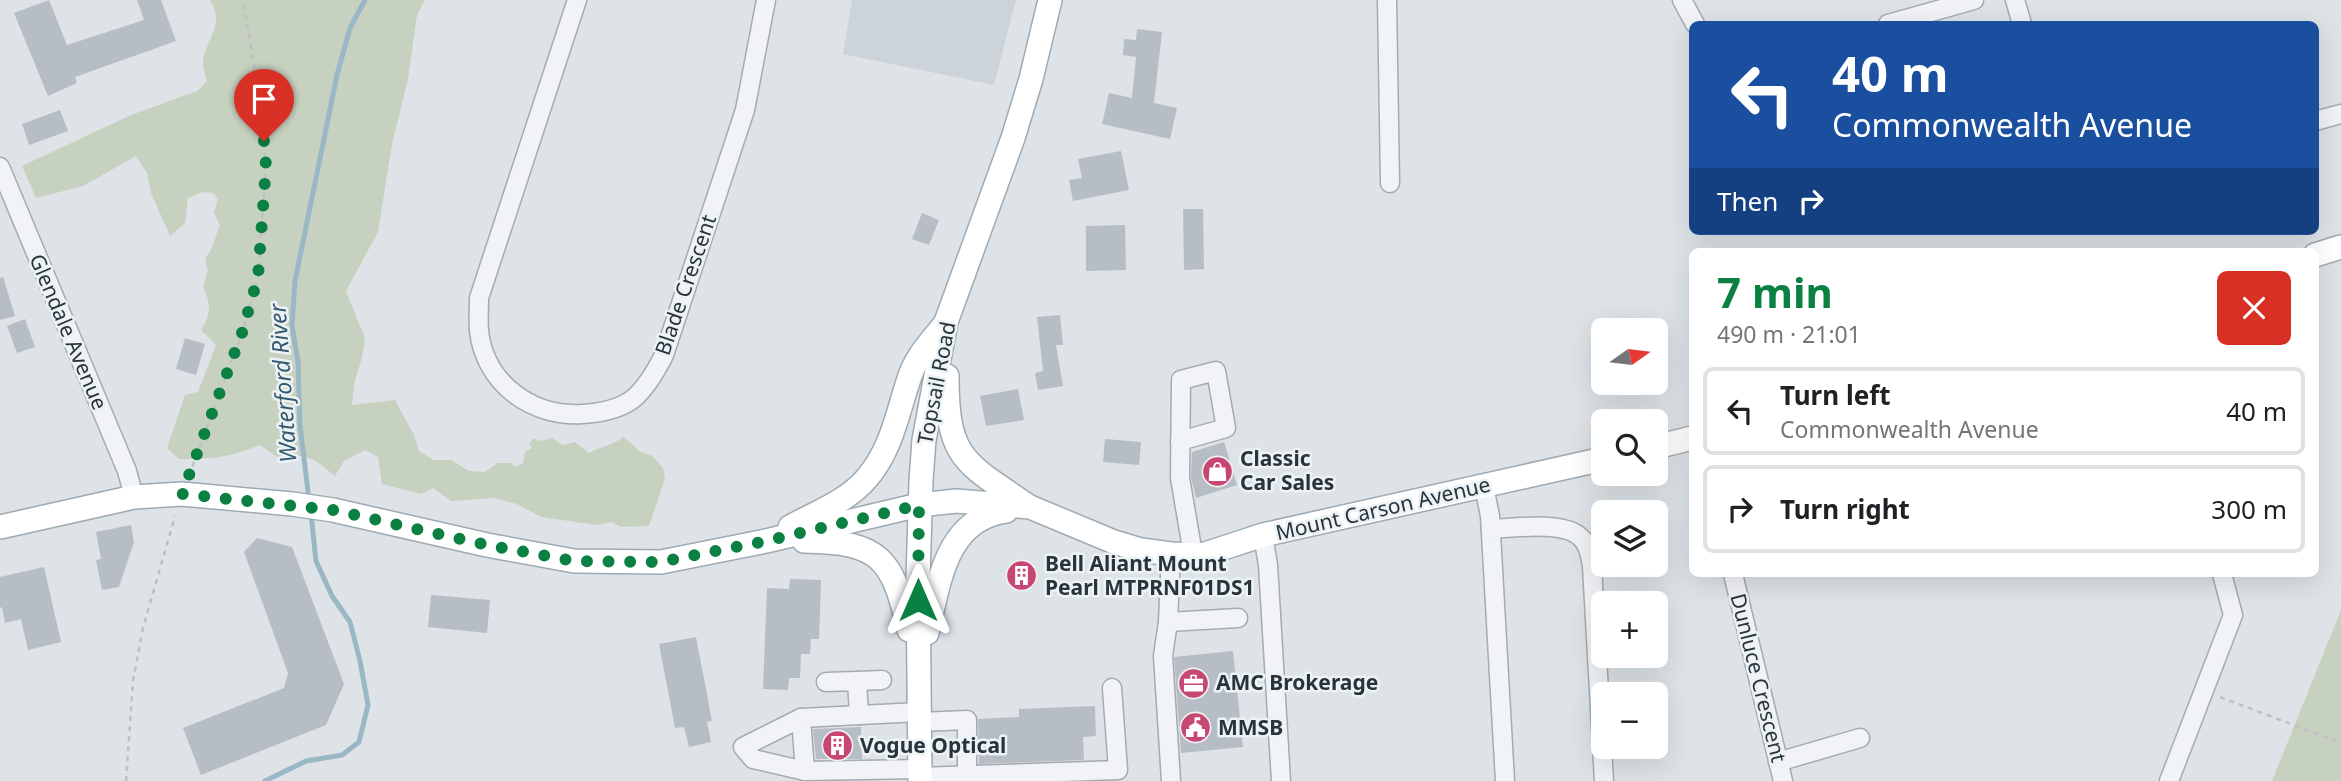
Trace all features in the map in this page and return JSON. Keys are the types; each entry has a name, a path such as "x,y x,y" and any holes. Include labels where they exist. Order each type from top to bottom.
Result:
{"main road":[{"name":"Topsail Road","path":"920,775 919,505 924,440 946,322 1013,138 1050,0"},
{"path":"2319,254 2341,247"},
{"path":"766,541 855,491 867,478 879,462 892,434 912,371 923,351 946,322"},
{"path":"946,322 947,409 952,436 961,454 984,477 1030,507"},
{"path":"1668,444 1689,439"},
{"name":"Mount Carson Avenue","path":"766,541 919,505 956,501 1030,507 1114,542 1141,550 1202,555 1263,535 1591,462"},
{"path":"0,527 134,497 182,494 333,510 487,545 574,561 661,562 766,541 849,544 865,550 887,565 900,592 919,670"},
{"path":"919,670 942,571 956,540 978,520 998,512 1030,507"}],"street":[{"name":"Blade Crescent","path":"577,0 479,298 478,314 483,348 501,381 529,404 546,412 566,414 618,408 646,386 664,355 745,110 766,0"},
{"path":"1387,0 1390,183"},
{"path":"1682,0 1693,21"},
{"path":"1899,21 1974,0"},
{"path":"2015,0 2021,21"},
{"path":"2319,120 2341,114"},
{"name":"Glendale Avenue","path":"0,167 122,460 134,497"},
{"path":"1171,781 1163,656 1182,554 1180,441"},
{"path":"1484,486 1491,529 1505,781"},
{"path":"1491,529 1555,527 1571,530 1588,549 1592,566 1604,781"},
{"path":"1263,535 1268,565 1280,781"},
{"name":"Dunluce Crescent","path":"1734,577 1783,781"},
{"path":"2169,781 2233,615 2223,577"},
{"path":"1168,622 1238,618"},
{"path":"826,682 882,680"},
{"path":"857,681 859,716"},
{"path":"967,774 967,720 859,716 801,718 743,747 753,759 805,771 920,775 967,774 1118,770 1112,688"},
{"path":"801,718 805,771"},
{"path":"1779,762 1860,738"}],"path":[{"path":"126,781 133,681 160,566 182,494 242,333 258,277 266,166 258,90 243,0"},
{"path":"2204,691 2341,743"}],"shaded area":[{"path":"852,0 1016,0 994,85 843,54"}],"green space":[{"path":"210,0 425,0 417,15 408,79 392,144 378,232 346,291 365,338 352,405 395,400 414,435 419,451 434,460 451,460 469,471 485,472 498,463 510,463 516,467 523,463 525,452 532,448 529,444 533,438 541,441 552,438 562,445 575,442 589,453 624,437 639,451 652,456 663,468 665,478 649,526 621,527 612,522 598,525 541,517 517,504 494,498 451,501 433,488 421,494 382,484 378,457 365,450 344,461 335,476 310,458 297,456 280,459 260,445 239,453 202,459 179,459 167,448 185,395 198,392 216,345 201,330 209,308 203,286 208,271 205,258 220,226 214,212 218,199 213,193 202,192 188,198 185,223 170,236 151,193 147,173 136,156 83,186 36,198 22,166 131,115 197,91 207,81 203,59 216,23"},
{"path":"2341,610 2341,781 2272,781"}],"building":[{"path":"49,0 67,45 144,20 137,0 161,0 176,41 75,77 77,83 48,96 14,13"},
{"path":"1137,29 1162,32 1154,103 1177,108 1170,139 1102,124 1109,93 1132,98 1136,57 1123,55 1124,39 1136,40"},
{"path":"60,110 68,131 29,145 22,124"},
{"path":"1121,151 1129,190 1073,201 1069,180 1082,178 1078,159"},
{"path":"1183,209 1203,209 1204,269 1184,270"},
{"path":"922,213 939,220 929,245 912,239"},
{"path":"1125,225 1126,270 1086,271 1086,226"},
{"path":"3,277 15,316 0,320 0,278"},
{"path":"1060,315 1063,345 1056,345 1063,386 1038,390 1035,373 1043,371 1037,317"},
{"path":"25,319 35,347 17,353 7,326"},
{"path":"185,338 205,344 196,375 176,369"},
{"path":"1018,389 1024,420 986,426 980,396"},
{"path":"1105,439 1141,442 1139,465 1103,462"},
{"path":"1224,442 1237,485 1196,498 1191,477 1192,452"},
{"path":"131,525 134,542 119,587 102,590 96,560 101,559 96,532"},
{"path":"257,538 292,547 344,684 326,725 201,775 183,728 284,688 288,673 244,552"},
{"path":"44,567 61,642 28,650 21,619 5,623 2,607 0,608 0,577"},
{"path":"790,579 821,580 819,639 811,639 810,654 801,654 800,678 789,678 788,690 763,689 767,588 789,589"},
{"path":"431,595 490,600 487,633 428,627"},
{"path":"696,637 712,721 707,722 711,742 689,747 684,727 675,728 659,644"},
{"path":"1233,651 1243,747 1181,753 1174,657"},
{"path":"1095,706 1096,736 1083,737 1084,760 979,764 978,719 1019,717 1019,709"},
{"name":"Vogue Optical","path":"861,727 862,759 816,759 813,729"}],"waterway":[{"name":"Waterford River","path":"309,500 300,425 298,362 292,326 295,281 337,75 350,28 365,0"},
{"name":"Waterford River","path":"265,781 306,761 342,755 359,742 368,705 350,622 332,596 316,561 311,514"}],"place":[{"name":"Classic Car Sales","path":"1217,471"},
{"name":"Bell Aliant Mount Pearl MTPRNF01DS1","path":"1022,576"},
{"name":"AMC Brokerage","path":"1193,683"},
{"name":"MMSB","path":"1195,728"},
{"name":"Vogue Optical","path":"837,746"}],"route":[{"path":"264,141 266,166 258,277 242,333 182,494 333,510 487,545 574,561 661,562 766,541 919,505 918,600"}]}
